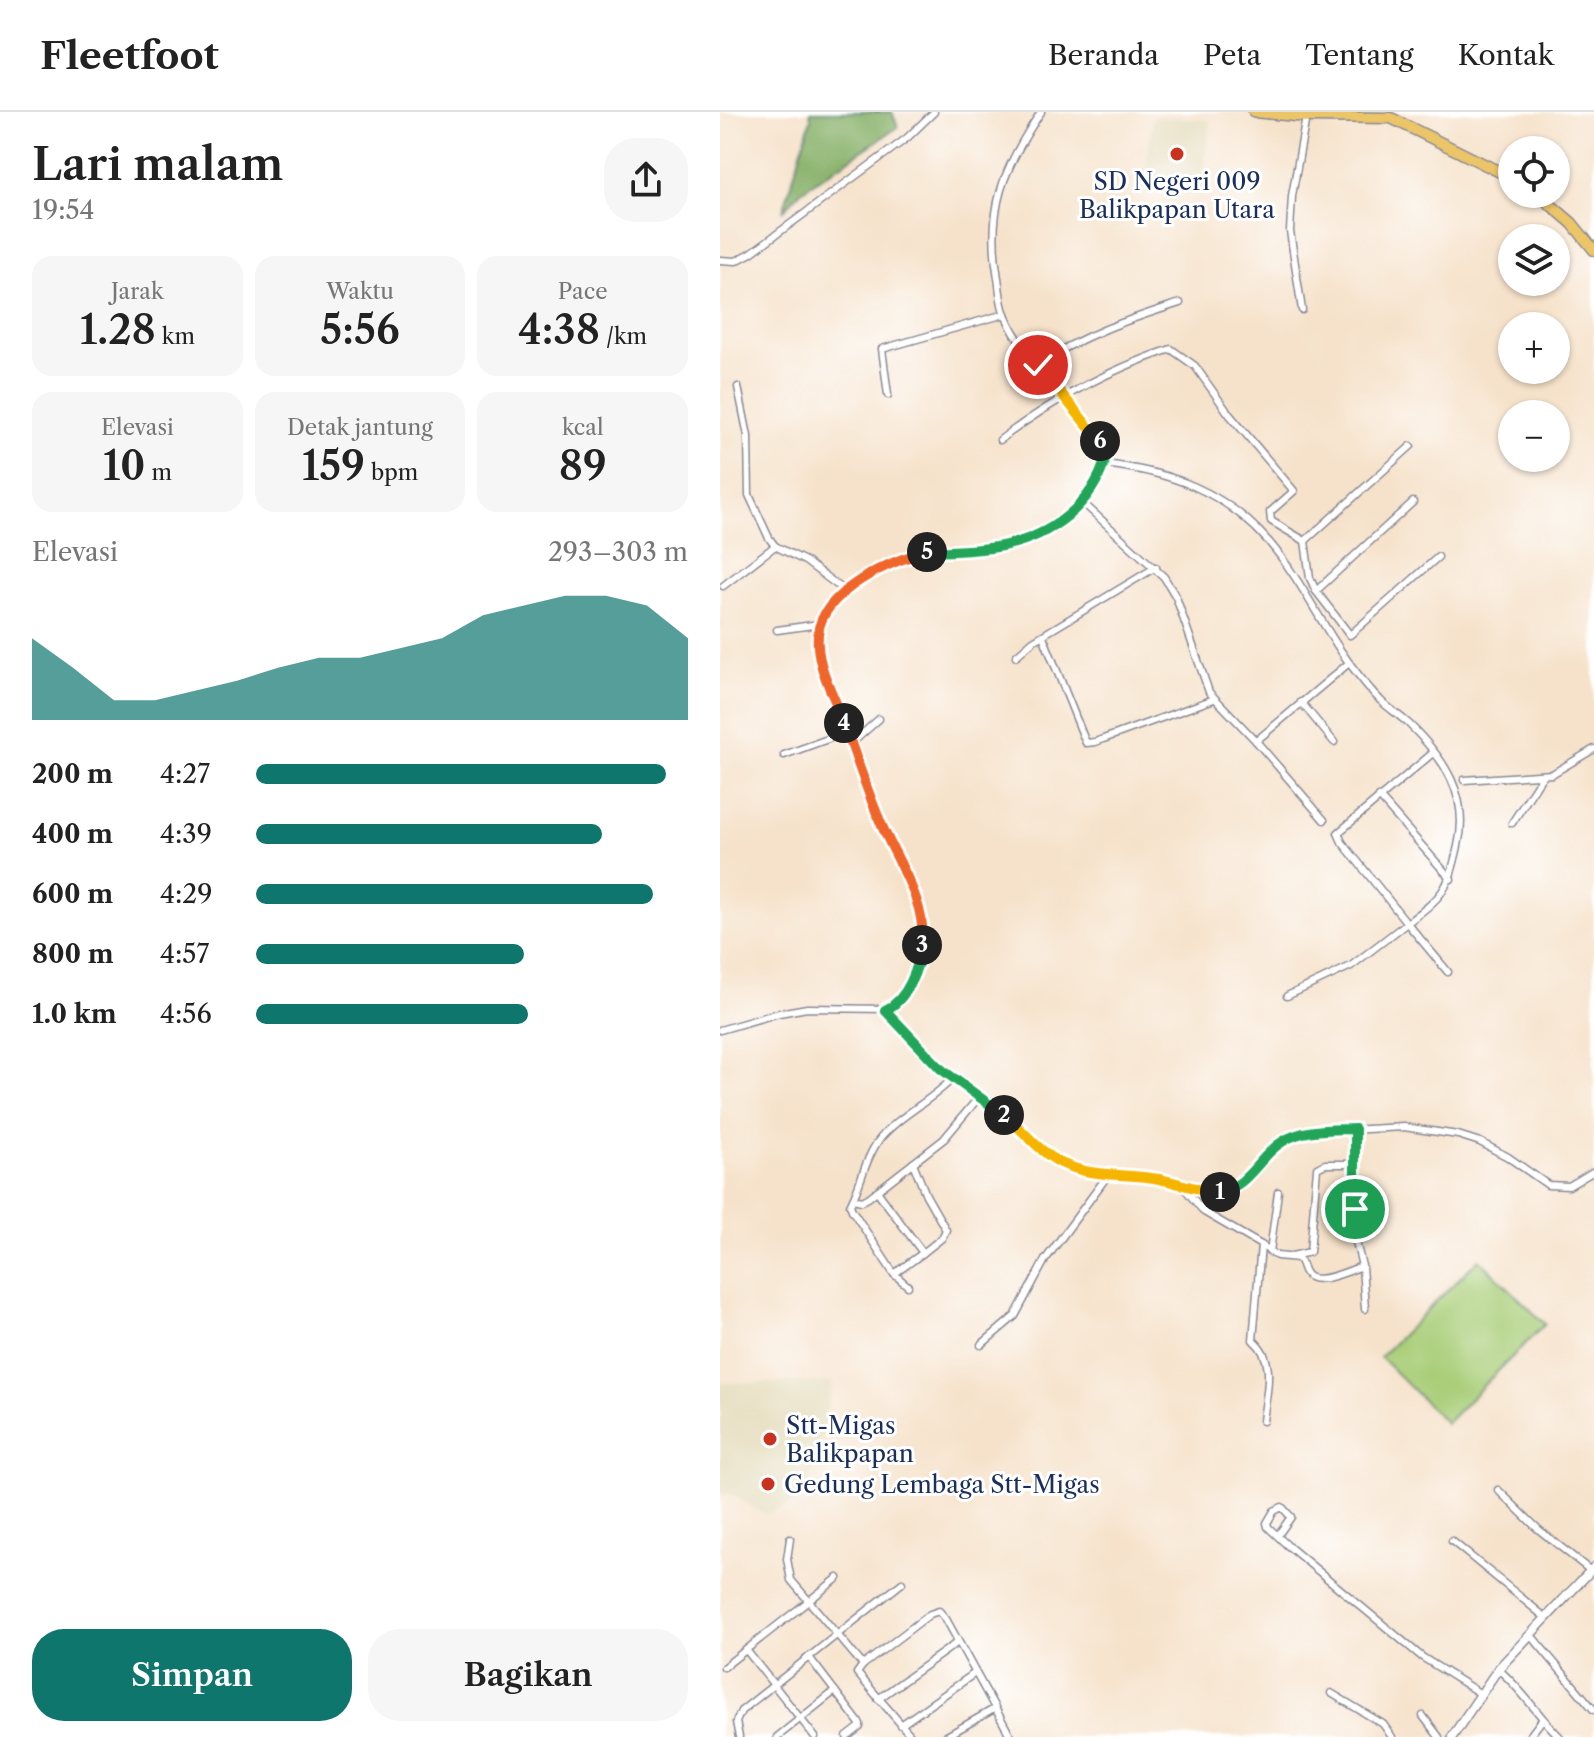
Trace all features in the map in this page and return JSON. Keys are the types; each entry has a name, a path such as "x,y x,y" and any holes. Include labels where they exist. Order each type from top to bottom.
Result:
{"highway":[{"path":"1254,112 1306,117 1393,115 1498,171"},
{"path":"1554,208 1572,223 1594,250"}],"street":[{"path":"720,260 736,261 751,253 907,138 934,112"},
{"path":"720,1030 807,1008 885,1010 899,1001 921,952 923,933 916,901 870,799 822,664 818,634 820,624 833,603 845,591 881,568 912,556 925,552 987,549 1021,542 1057,523 1083,503 1104,464 1103,446 1038,365 1005,314 992,244 994,219 1007,175 1041,112"},
{"path":"1302,310 1290,231 1292,196 1306,117"},
{"path":"1038,365 1062,349 1102,330 1180,303"},
{"path":"888,395 882,349 1005,314"},
{"path":"1000,440 1063,397 1104,374 1171,349 1195,366 1229,414 1294,491 1270,512 1271,521 1305,541"},
{"path":"738,387 748,436 749,495 775,546 805,561 845,591"},
{"path":"1305,541 1411,446"},
{"path":"1104,464 1173,477 1224,502 1269,542 1349,663 1381,701 1408,723 1434,752 1454,783 1462,810 1460,838 1451,879 1440,897 1351,966 1287,996"},
{"path":"1316,591 1413,502"},
{"path":"1083,503 1156,567 1176,597 1198,666 1214,699 1256,741 1324,820"},
{"path":"1305,541 1310,578 1316,591 1350,635 1438,557"},
{"path":"723,586 775,546"},
{"path":"1016,656 1026,646 1156,567"},
{"path":"777,630 820,624"},
{"path":"1043,636 1086,743 1214,699"},
{"path":"1256,741 1349,663"},
{"path":"1301,702 1334,742"},
{"path":"852,743 879,719"},
{"path":"784,755 847,732"},
{"path":"1464,780 1543,775 1594,749"},
{"path":"1434,752 1342,828 1338,836 1448,972"},
{"path":"1512,823 1543,775"},
{"path":"1379,797 1451,879"},
{"path":"885,1010 925,1055 952,1079 1014,1122 1059,1162 1077,1169 1108,1175 1142,1176 1206,1191 1232,1189 1271,1150 1291,1137 1311,1132 1419,1128 1458,1135 1498,1150 1542,1183 1556,1187 1576,1183 1594,1171"},
{"path":"908,1286 894,1274 850,1205 881,1138 939,1093 952,1079"},
{"path":"853,1199 862,1201 944,1139 979,1097"},
{"path":"1355,1129 1357,1164 1353,1230 1362,1266 1365,1309"},
{"path":"894,1274 942,1238 946,1230 926,1195 913,1163"},
{"path":"1181,1184 1204,1212 1270,1252 1292,1256 1310,1252 1317,1168 1325,1164 1357,1164"},
{"path":"981,1345 1015,1316 1045,1260 1108,1175"},
{"path":"877,1191 923,1253"},
{"path":"1270,1252 1278,1192"},
{"path":"1261,1245 1253,1340 1262,1347 1268,1358 1263,1421"},
{"path":"1292,1256 1302,1261 1307,1276 1311,1278 1331,1277 1362,1266"},
{"path":"1452,1737 1498,1669 1592,1569 1538,1529 1498,1490"},
{"path":"1278,1535 1373,1615 1381,1626 1422,1657 1481,1694"},
{"path":"790,1539 787,1559 791,1580 863,1665"},
{"path":"1452,1541 1546,1618"},
{"path":"724,1667 838,1578"},
{"path":"739,1737 737,1716 902,1583"},
{"path":"912,1737 857,1673 863,1665 935,1612 941,1613 1009,1736"},
{"path":"1530,1634 1594,1710"},
{"path":"878,1699 958,1642"},
{"path":"747,1651 815,1737"},
{"path":"809,1657 860,1725 847,1737"},
{"path":"1498,1669 1513,1681 1542,1720 1560,1737"},
{"path":"901,1725 975,1673"},
{"path":"777,1737 835,1691"},
{"path":"1331,1693 1383,1724 1392,1737"},
{"path":"945,1737 994,1709"},
{"path":"1423,1716 1439,1737"},
{"path":"1529,1737 1542,1720"}],"shaded area":[{"name":"SD Negeri 009 Balikpapan Utara","path":"1153,116 1210,121 1201,195 1143,187"},
{"name":"Stt-Migas Balikpapan","path":"833,1382 807,1497 765,1515 731,1494 720,1494 720,1383"}],"green space":[{"path":"810,112 892,112 898,127 801,191 783,211 811,119"},
{"path":"1479,1259 1545,1324 1446,1423 1380,1357"}],"place":[{"name":"SD Negeri 009 Balikpapan Utara","path":"1177,154"},
{"name":"Stt-Migas Balikpapan","path":"770,1439"},
{"name":"Gedung Lembaga Stt-Migas","path":"768,1484"}],"route":[{"path":"1038,365 1089,426 1105,451 1104,464 1083,503 1057,523 1021,542 968,551 925,552 891,563 840,596 820,624 819,652 827,681 870,799 903,869 921,921 921,952 915,972 899,1001 885,1010 925,1055 952,1079 1014,1122 1059,1162 1077,1169 1161,1179 1219,1192 1236,1187 1271,1150 1291,1137 1311,1132 1355,1129 1355,1209"}]}
